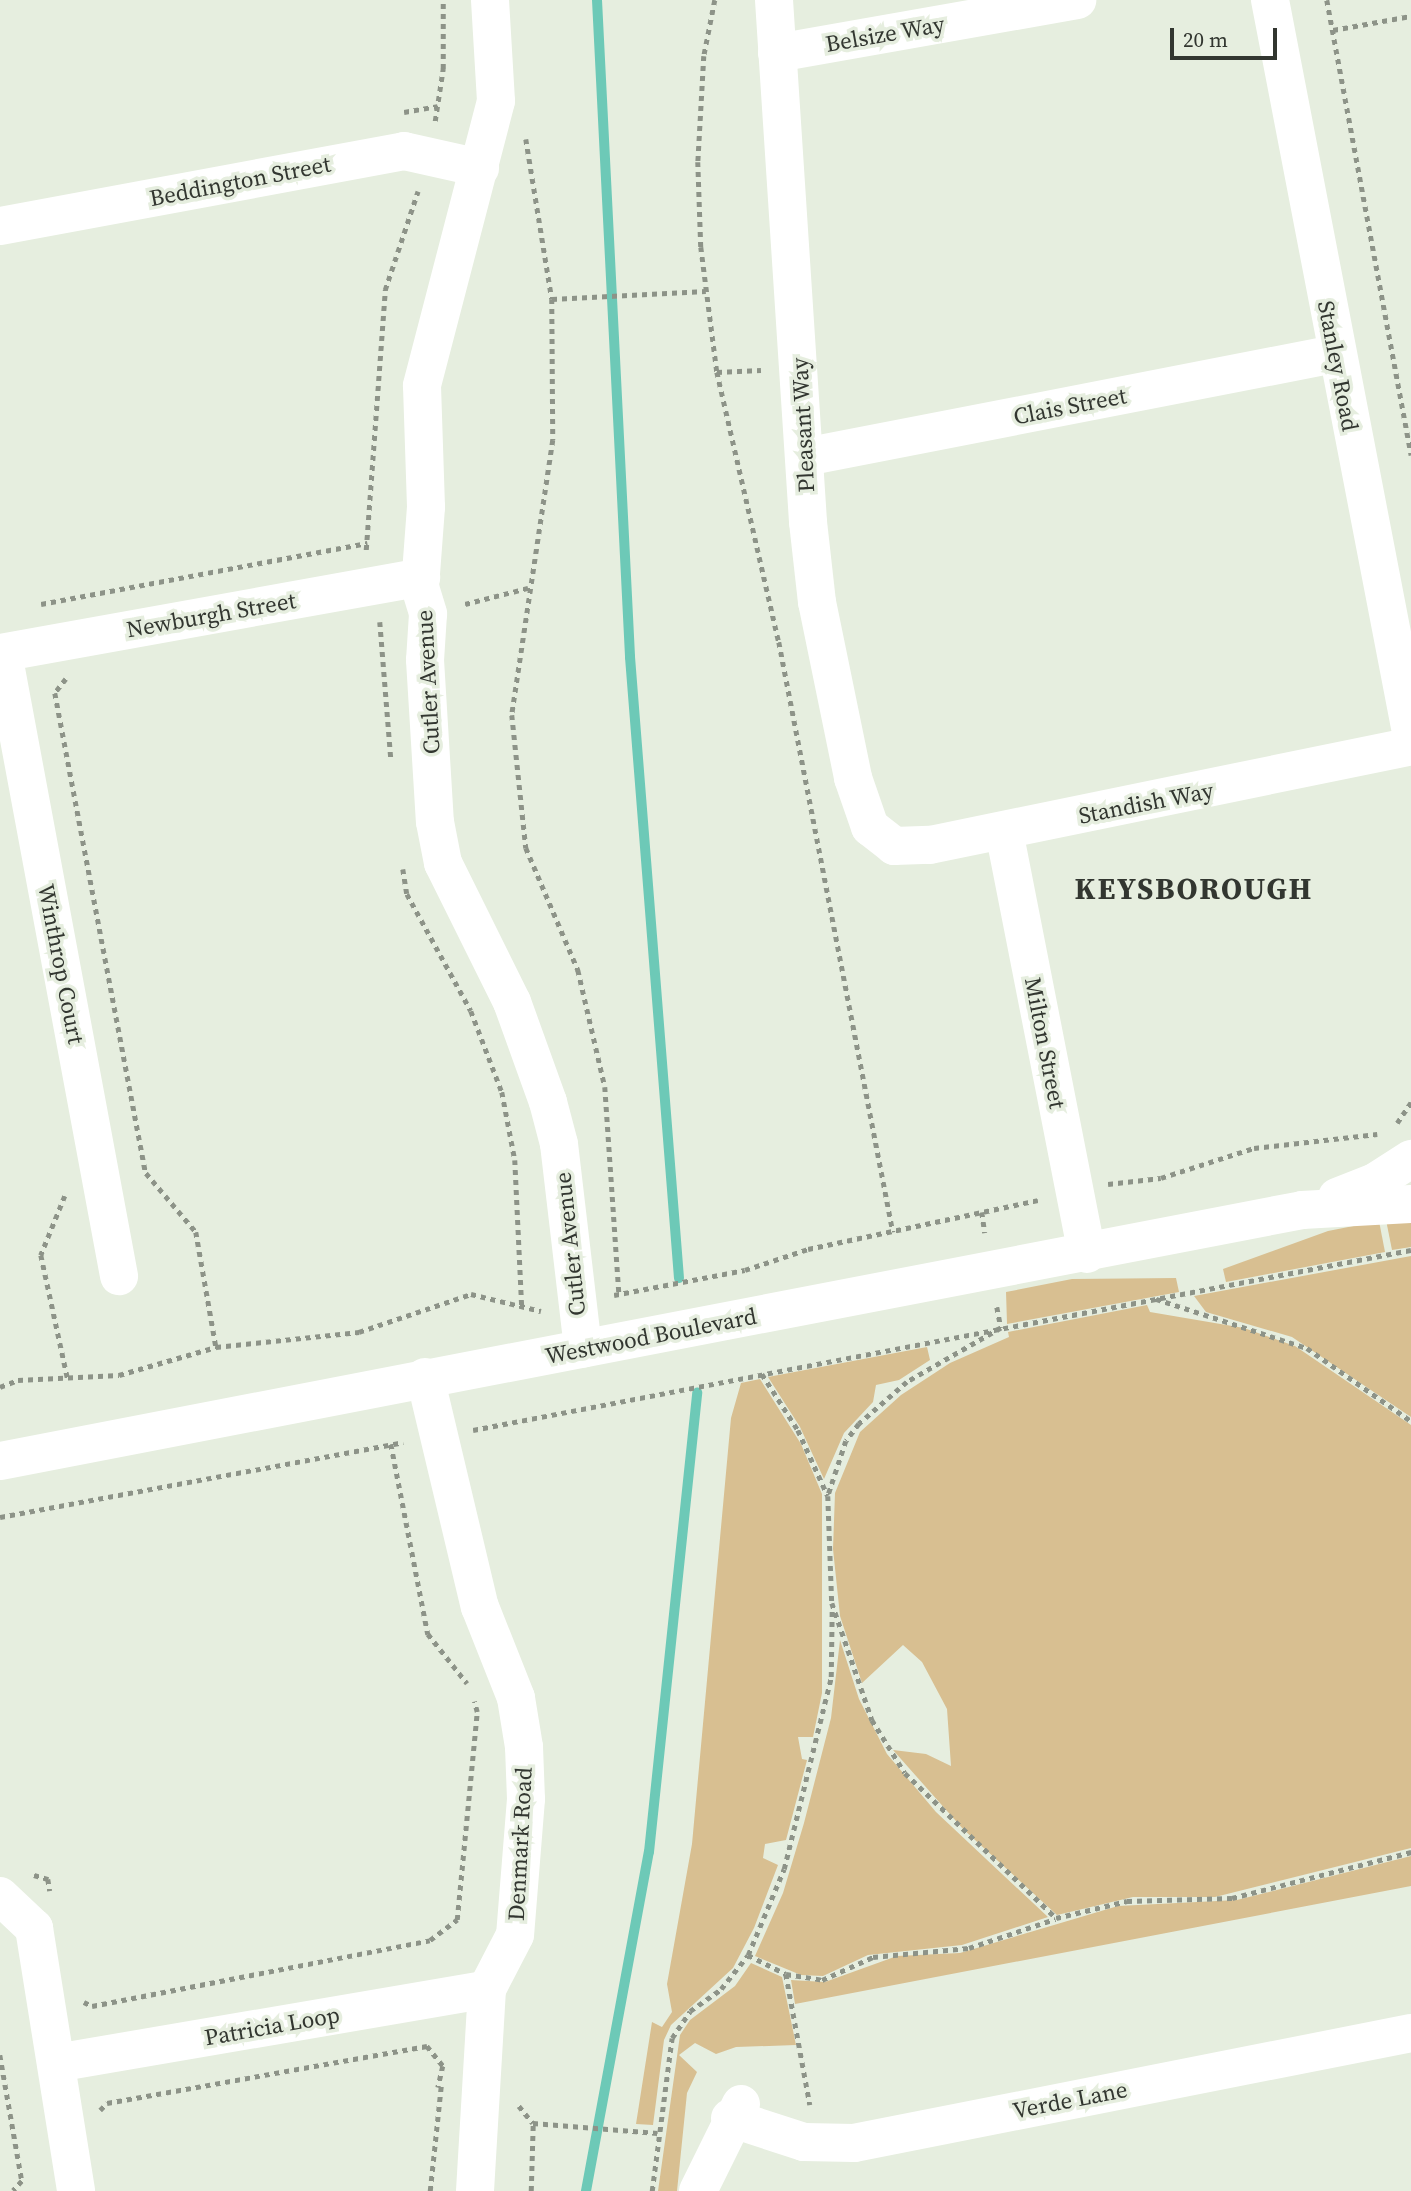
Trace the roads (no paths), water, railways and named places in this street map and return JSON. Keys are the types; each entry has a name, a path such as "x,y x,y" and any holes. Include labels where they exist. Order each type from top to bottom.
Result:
{"street":[{"name":"Cutler Avenue","path":"490,0 496,101 422,386 426,507 421,576 428,614 432,776 443,863 512,1002 548,1102 559,1144 575,1305 583,1349"},
{"name":"Pleasant Way","path":"774,0 817,602 853,778 870,827 881,838"},
{"name":"Belsize Way","path":"777,53 1077,0"},
{"name":"Stanley Road","path":"1270,0 1335,354 1411,732"},
{"name":"Beddington Street","path":"0,226 404,151 430,154 480,168"},
{"name":"Clais Street","path":"805,457 1335,354"},
{"name":"Newburgh Street","path":"1,653 373,609 421,576"},
{"name":"Winthrop Court","path":"1,653 119,1276"},
{"name":"Standish Way","path":"881,838 913,847 1004,831 1411,746"},
{"name":"Milton Street","path":"1004,831 1087,1254"},
{"name":"Westwood Boulevard","path":"1302,1210 1375,1182 1411,1159"},
{"name":"Westwood Boulevard","path":"0,1461 425,1377 1087,1254 1302,1210 1411,1204"},
{"name":"Denmark Road","path":"425,1377 436,1437 480,1607 516,1698 524,1747 526,1799 515,1935 487,1989 475,2191"},
{"path":"12,1884 34,1928 75,2191"},
{"name":"Patricia Loop","path":"56,2063 487,1989"},
{"name":"Verde Lane","path":"698,2191 736,2111 804,2142 854,2143 1411,2033"}],"waterway":[{"path":"597,0 630,657 679,1278"},
{"path":"586,2191 649,1852 697,1392"}],"district":[{"name":"KEYSBOROUGH","path":"1194,889"}]}
